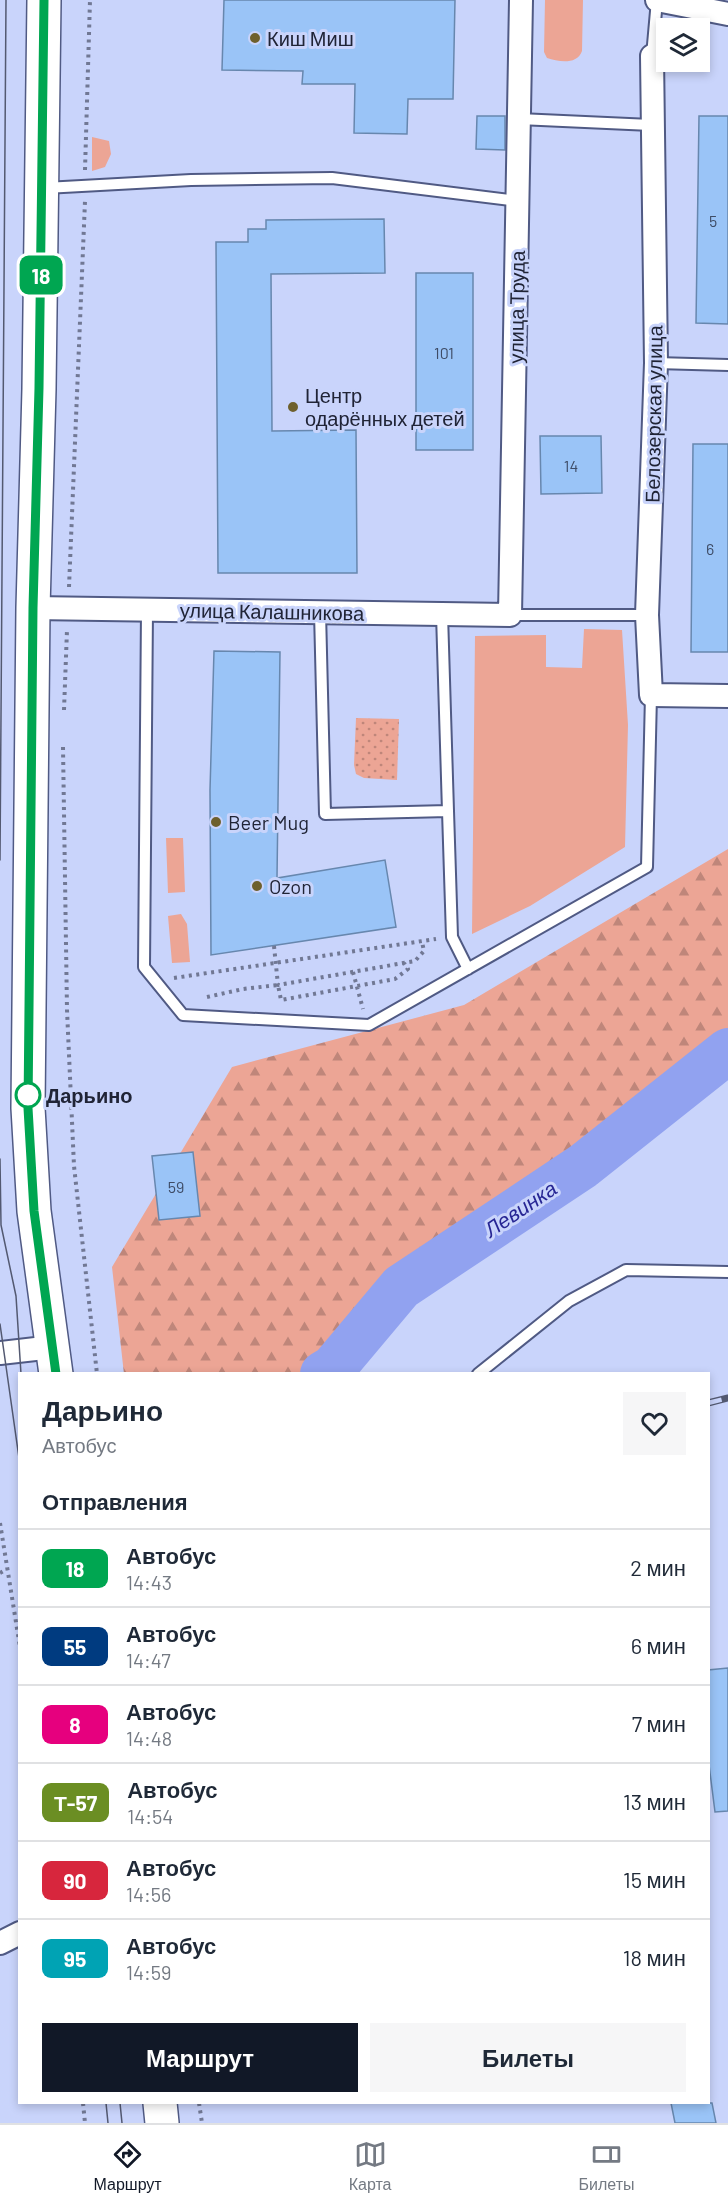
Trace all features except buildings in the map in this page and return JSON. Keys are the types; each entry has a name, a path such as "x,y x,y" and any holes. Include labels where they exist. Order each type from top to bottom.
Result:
{"main road":[{"path":"44,0 33,608 28,1108 34,1211 55,1361"},
{"path":"160,2104 162,2123"}],"street":[{"name":"улица Труда","path":"510,615 521,0"},
{"path":"657,0 728,14"},
{"name":"Белозерская улица","path":"651,695 647,615 656,363 651,125 652,56"},
{"name":"улица Калашникова","path":"33,608 510,615"},
{"path":"651,695 728,696"},
{"path":"0,1353 55,1361"},
{"path":"0,1943 18,1934"}],"lane":[{"path":"652,56 657,0"},
{"path":"519,119 651,125"},
{"path":"42,188 191,180 332,178 518,201"},
{"path":"656,363 728,365"},
{"path":"147,610 144,967 183,1015 369,1025 647,867 651,695"},
{"path":"320,612 325,814 448,811"},
{"path":"442,614 452,937 468,969"},
{"path":"510,615 647,615"},
{"path":"480,1372 569,1301 626,1270 728,1272"}],"path":[{"path":"63,715 85,186 90,0"},
{"path":"63,738 67,1010 74,1166 97,1372"},
{"path":"155,981 452,937"},
{"path":"200,1000 243,989 415,961 424,951 422,942"},
{"path":"274,946 281,1000 395,979 408,969 404,963"},
{"path":"353,972 355,986 369,1025"},
{"path":"0,1523 18,1635"},
{"path":"0,1573 7,1569"},
{"path":"83,2104 85,2123"},
{"path":"199,2104 202,2123"}],"green space":[{"path":"545,0 583,0 582,51 576,59 562,61 547,58 544,52"},
{"path":"92,137 109,141 111,154 105,167 92,171"},
{"path":"584,629 622,630 628,725 625,847 530,906 472,934 475,636 546,635 546,667 582,668"},
{"path":"356,718 399,719 397,780 364,778 356,774 354,765"},
{"path":"166,838 183,838 185,892 168,893"},
{"path":"728,849 728,1069 628,1131 318,1372 124,1372 112,1267 232,1067 464,1005"},
{"path":"181,914 187,924 190,962 172,963 168,916"}],"waterway":[{"name":"Левинка","path":"326,1372 333,1368 401,1287 583,1166 728,1051"}],"tram line":[{"path":"0,860 6,0"},
{"path":"0,1159 1,1225 16,1296 21,1372"},
{"path":"0,1324 18,1451"},
{"path":"106,2104 108,2123"},
{"path":"120,2104 122,2123"}],"railway":[{"path":"710,1402 728,1398"}],"bus line":[{"name":"18","path":"44,0 39,388 33,608 28,1108 34,1211 56,1372"}],"place":[{"name":"Киш Миш","path":"255,38"},
{"name":"Центр одарённых детей","path":"293,407"},
{"name":"Beer Mug","path":"216,822"},
{"name":"Ozon","path":"257,886"},
{"name":"Дарьино","path":"28,1095"}]}
